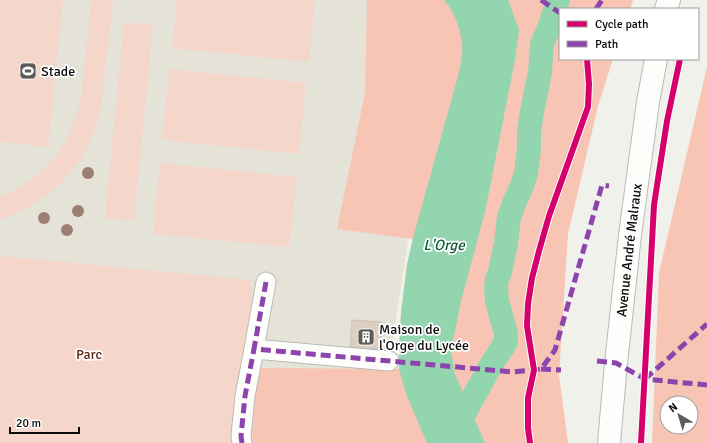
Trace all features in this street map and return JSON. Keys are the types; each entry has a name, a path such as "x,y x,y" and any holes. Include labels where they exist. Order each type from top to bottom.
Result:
{"main road":[{"name":"Avenue André Malraux","path":"609,443 630,235 648,102 656,60"}],"street":[{"path":"242,443 241,436 245,396 266,282"},
{"path":"254,349 389,361"}],"shaded area":[{"path":"0,0 431,0 412,215 388,370 427,443 0,443"},
{"path":"367,0 633,0 630,8 559,8 559,60 613,60 598,106 568,234 559,376 568,443 252,443 257,368 399,369 401,313 407,265 413,239 337,229 365,93"},
{"path":"707,67 707,443 652,443 659,273"}],"green space":[{"name":"Stade","path":"0,0 63,0 48,147 0,142"},
{"path":"91,0 113,0 102,100 95,130 88,146 79,160 58,185 31,205 0,219 0,196 17,189 43,170 63,145 70,131 81,98"},
{"path":"177,0 315,0 309,62 172,48"},
{"path":"124,22 153,25 134,221 105,218"},
{"path":"169,69 306,83 299,154 162,140"},
{"path":"160,163 297,177 289,247 153,234"},
{"name":"Parc","path":"0,256 251,280 257,368 252,443 0,443"}],"water":[{"name":"L'Orge","path":"444,0 508,0 519,30 515,60 485,212 461,301 451,351 455,374 485,443 427,443 406,394 399,369 401,313 407,265 413,238 461,65 462,46 457,21"}],"building":[{"name":"Maison de l'Orge du Lycée","path":"352,320 382,322 380,349 350,347"}],"waterway":[{"path":"456,420 465,412 491,365 506,342 506,334 497,301 497,279 500,272 506,243 509,217 526,173 529,149 529,131 540,72 542,44 549,29 558,0"}],"marked path":[{"path":"541,0 559,12"},
{"path":"597,8 602,0"},
{"path":"266,282 254,349 513,372 541,369 555,350 602,185 609,186"},
{"path":"645,379 707,324"},
{"path":"242,443 241,436 245,396 254,349"},
{"path":"597,361 616,363 645,379 707,385"},
{"path":"541,369 561,370"}],"cycle path":[{"path":"530,443 528,428 528,398 534,370 527,326 528,304 532,278 549,216 588,107 589,84 587,60"},
{"path":"641,443 654,205 667,121 680,60"}],"place":[{"name":"Stade","path":"28,71"},
{"name":"Maison de l'Orge du Lycée","path":"366,337"}]}
